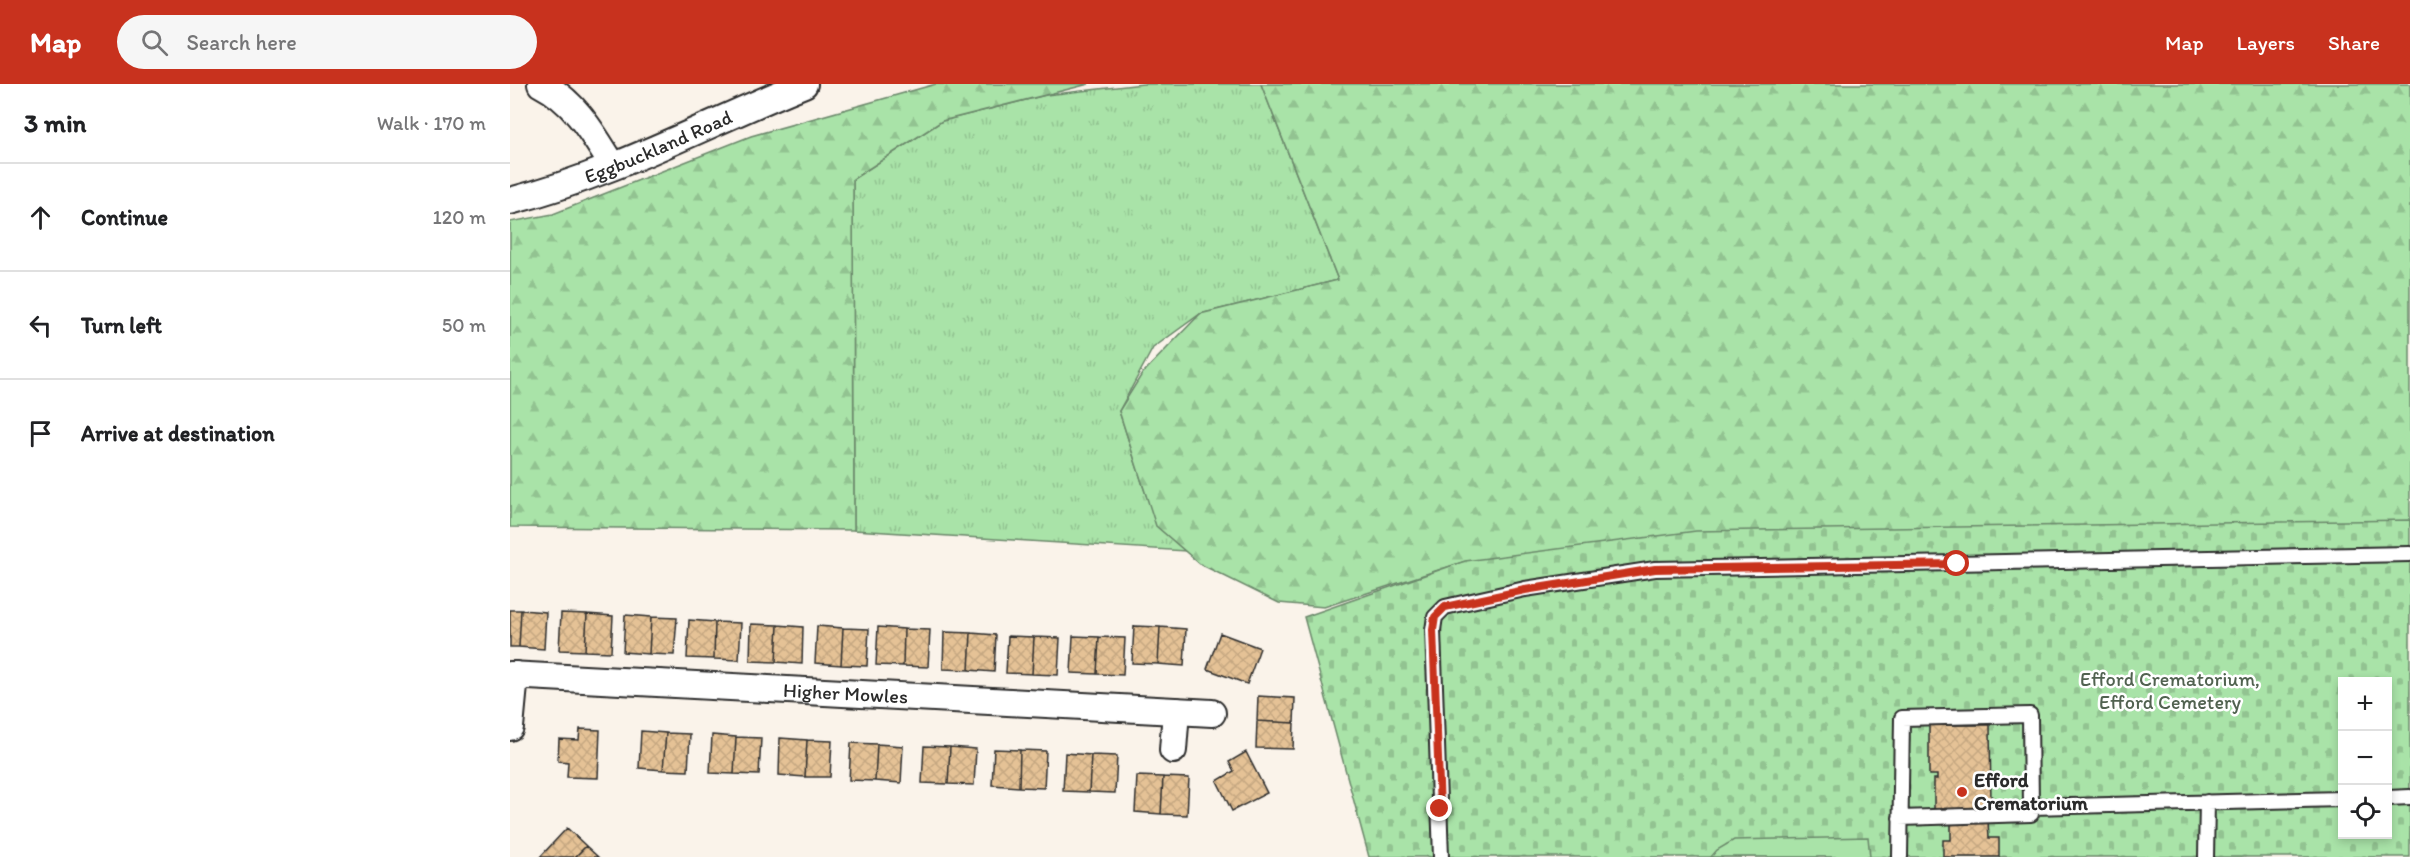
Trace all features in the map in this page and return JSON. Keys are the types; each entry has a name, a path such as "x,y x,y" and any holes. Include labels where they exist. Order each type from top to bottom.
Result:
{"street":[{"path":"541,84 558,93 583,119 613,166"},
{"name":"Eggbuckland Road","path":"510,201 549,191 613,166 804,84"},
{"path":"510,728 513,675"},
{"name":"Higher Mowles","path":"513,675 1212,713"},
{"path":"1173,750 1176,711"}],"lane":[{"path":"1441,857 1433,630 1435,617 1445,607 1525,590 1655,569 2410,555"},
{"path":"1900,818 2031,814 2030,715 1902,718 1900,818 1900,857"},
{"path":"2392,798 2410,797"},
{"path":"2031,807 2338,799"},
{"path":"2206,802 2206,857"}],"green space":[{"path":"936,84 1089,84 942,121 853,179 854,530 510,527 510,222 553,214 751,136"},
{"path":"1143,84 1261,84 1338,280 1200,314 1153,348 1119,411 1146,495 1185,551 854,530 853,179 942,121 1046,95"},
{"path":"1261,84 2410,84 2410,527 1463,562 1324,607 1279,603 1200,564 1156,526 1119,411 1142,374 1200,314 1338,280"},
{"name":"Efford Crematorium, Efford Cemetery","path":"2410,520 2410,857 1369,857 1304,617 1465,561 1696,531"},
{"path":"1868,837 1870,857 1711,857 1717,850 1734,840"}],"building":[{"path":"510,610 521,610 519,647 510,647"},
{"path":"521,610 546,612 544,649 519,647"},
{"path":"561,613 587,614 585,651 559,650"},
{"path":"587,614 613,616 611,652 585,651"},
{"path":"625,615 651,617 649,654 623,652"},
{"path":"651,617 677,618 674,655 649,654"},
{"path":"689,620 715,622 714,659 687,658"},
{"path":"715,622 741,623 739,660 714,659"},
{"path":"751,624 778,625 776,662 750,661"},
{"path":"778,625 803,627 802,664 776,662"},
{"path":"817,626 843,628 841,665 815,663"},
{"path":"1134,626 1160,627 1158,664 1132,663"},
{"path":"878,627 904,629 903,666 876,665"},
{"path":"1160,627 1186,629 1184,666 1158,664"},
{"path":"843,628 869,629 867,666 841,665"},
{"path":"904,629 930,630 928,667 903,666"},
{"path":"944,632 971,633 969,670 943,669"},
{"path":"971,633 996,635 994,672 969,670"},
{"path":"1220,633 1260,648 1247,684 1207,669"},
{"path":"1008,636 1034,637 1032,674 1006,673"},
{"path":"1073,636 1099,637 1097,674 1071,673"},
{"path":"1034,637 1060,638 1058,675 1032,674"},
{"path":"1099,637 1125,638 1123,675 1097,674"},
{"path":"1258,696 1295,698 1294,723 1257,721"},
{"path":"1257,721 1294,723 1293,749 1256,748"},
{"name":"Efford Crematorium","path":"1929,725 1990,725 1991,805 1977,805 1977,820 1988,820 1989,838 1999,838 1999,857 1943,857 1943,840 1951,840 1951,820 1963,819 1962,809 1934,810 1934,779 1937,779 1937,775 1929,775"},
{"path":"580,729 600,730 598,778 567,777 568,762 558,761 559,739 579,740"},
{"path":"641,731 666,733 663,770 639,768"},
{"path":"666,733 690,734 688,771 663,770"},
{"path":"712,735 736,737 734,774 710,773"},
{"path":"736,737 761,738 759,775 734,774"},
{"path":"780,738 807,740 805,777 779,775"},
{"path":"807,740 832,741 830,777 805,777"},
{"path":"851,743 877,744 875,781 849,780"},
{"path":"877,744 903,746 901,783 875,781"},
{"path":"924,746 950,747 948,784 922,783"},
{"path":"950,747 976,749 974,785 948,784"},
{"path":"994,749 1020,750 1019,787 992,785"},
{"path":"1020,750 1046,751 1044,788 1019,787"},
{"path":"1246,752 1267,793 1232,811 1217,781 1234,771 1229,762"},
{"path":"1065,753 1091,755 1089,792 1063,791"},
{"path":"1091,755 1117,756 1115,793 1089,792"},
{"path":"1137,776 1163,777 1161,814 1135,812"},
{"path":"1163,777 1189,778 1187,815 1161,814"},
{"path":"567,828 586,846 575,857 540,857"},
{"path":"586,846 598,857 575,857"}],"place":[{"name":"Efford Crematorium","path":"1962,792"}],"route":[{"path":"1440,809 1433,630 1435,617 1445,607 1525,590 1655,569 1957,564"}]}
